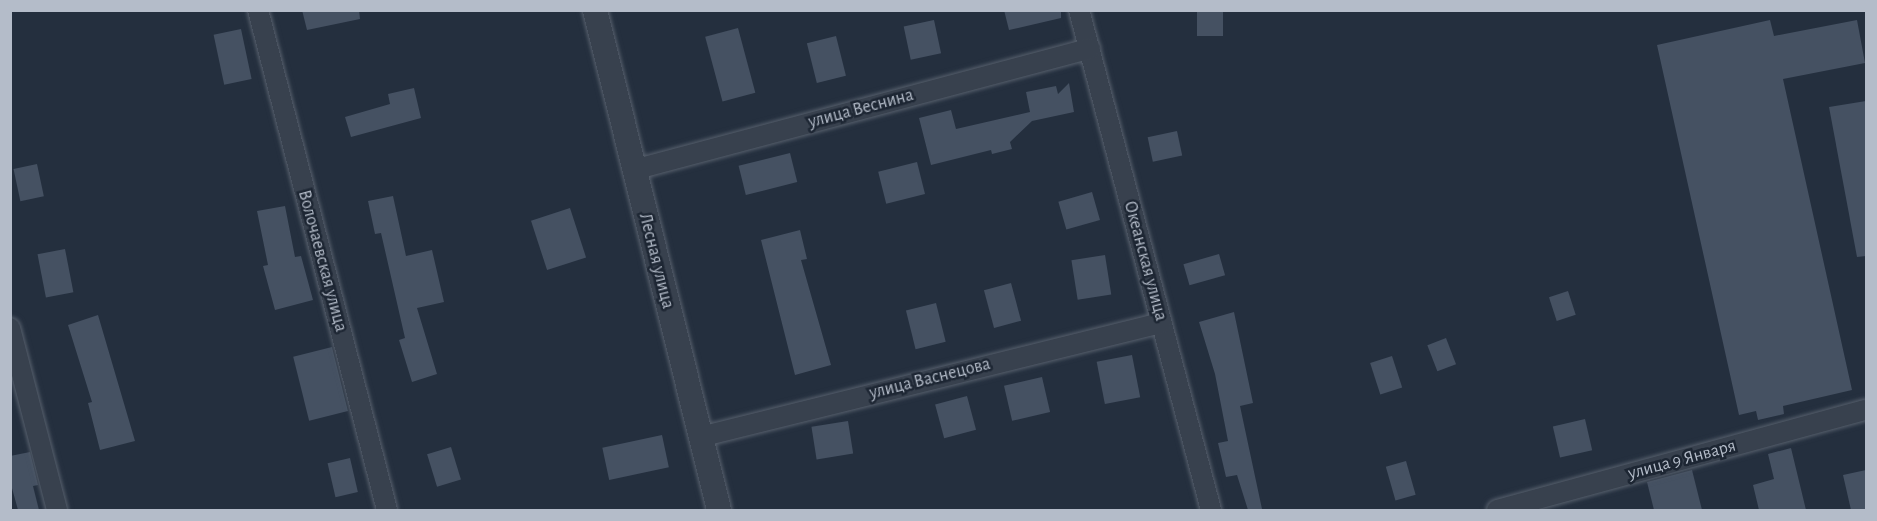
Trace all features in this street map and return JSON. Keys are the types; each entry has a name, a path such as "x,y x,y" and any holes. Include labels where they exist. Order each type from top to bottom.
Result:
{"street":[{"name":"Волочаевская улица","path":"258,10 387,510"},
{"name":"Лесная улица","path":"595,10 719,510"},
{"name":"Океанская улица","path":"1079,10 1211,510"},
{"name":"улица Веснина","path":"633,170 1090,48"},
{"name":"улица Васнецова","path":"700,437 1161,323"},
{"path":"10,328 57,510"},
{"name":"улица 9 Января","path":"1497,510 1866,410"}],"building":[{"path":"302,10 359,10 360,19 307,30"},
{"path":"1004,10 1061,10 1061,18 1009,30"},
{"path":"1197,10 1223,10 1223,36 1197,36"},
{"path":"934,20 941,53 911,60 904,26"},
{"path":"1770,20 1774,36 1857,20 1865,63 1783,79 1852,390 1783,406 1784,414 1758,420 1756,411 1739,415 1657,45"},
{"path":"738,28 755,93 722,102 705,37"},
{"path":"241,29 252,79 224,85 214,35"},
{"path":"836,36 846,76 817,83 807,43"},
{"path":"1069,83 1074,112 1032,121 1010,142 1012,149 992,154 991,150 931,165 919,118 951,110 956,129 1030,112 1026,92 1056,86 1058,94"},
{"path":"414,88 421,118 351,137 345,117 390,104 388,94"},
{"path":"1866,101 1866,256 1857,257 1829,107"},
{"path":"1177,131 1182,155 1153,162 1148,137"},
{"path":"790,153 797,182 746,195 739,166"},
{"path":"917,162 925,194 886,204 878,172"},
{"path":"37,164 44,196 20,201 14,169"},
{"path":"1092,192 1100,220 1066,230 1058,202"},
{"path":"393,196 406,256 432,250 444,302 417,308 437,374 412,382 399,340 405,338 381,233 375,234 368,201"},
{"path":"285,206 295,257 301,256 313,300 275,310 263,266 268,265 257,211"},
{"path":"570,208 586,257 547,270 531,221"},
{"path":"800,230 807,259 801,260 831,365 795,375 761,240"},
{"path":"65,249 73,292 46,298 38,254"},
{"path":"1219,254 1225,275 1189,285 1183,264"},
{"path":"1105,255 1111,295 1078,300 1071,260"},
{"path":"1011,283 1021,321 994,328 984,290"},
{"path":"1568,291 1576,315 1557,321 1549,297"},
{"path":"936,303 946,342 916,349 906,310"},
{"path":"1234,312 1253,403 1240,406 1262,509 1256,510 1248,510 1237,475 1226,477 1218,443 1228,441 1215,374 1199,322"},
{"path":"98,315 135,441 100,450 88,403 92,402 68,325"},
{"path":"1446,338 1456,364 1437,371 1427,345"},
{"path":"332,347 348,411 309,421 293,357"},
{"path":"1132,355 1140,397 1105,404 1097,362"},
{"path":"1392,356 1402,387 1380,394 1370,363"},
{"path":"1042,377 1050,412 1012,421 1004,386"},
{"path":"967,396 976,430 944,438 935,405"},
{"path":"1585,419 1592,450 1560,458 1553,426"},
{"path":"848,421 853,454 817,459 811,427"},
{"path":"662,435 669,467 609,480 602,448"},
{"path":"451,447 461,480 437,487 427,454"},
{"path":"1791,448 1806,510 1759,510 1753,485 1774,479 1768,454"},
{"path":"30,452 38,485 33,486 39,510 18,510 10,481 10,456"},
{"path":"350,458 358,492 335,497 328,463"},
{"path":"1406,461 1416,495 1395,500 1386,467"},
{"path":"1692,470 1702,510 1654,510 1647,482"},
{"path":"1866,470 1866,510 1851,510 1843,475"}]}
